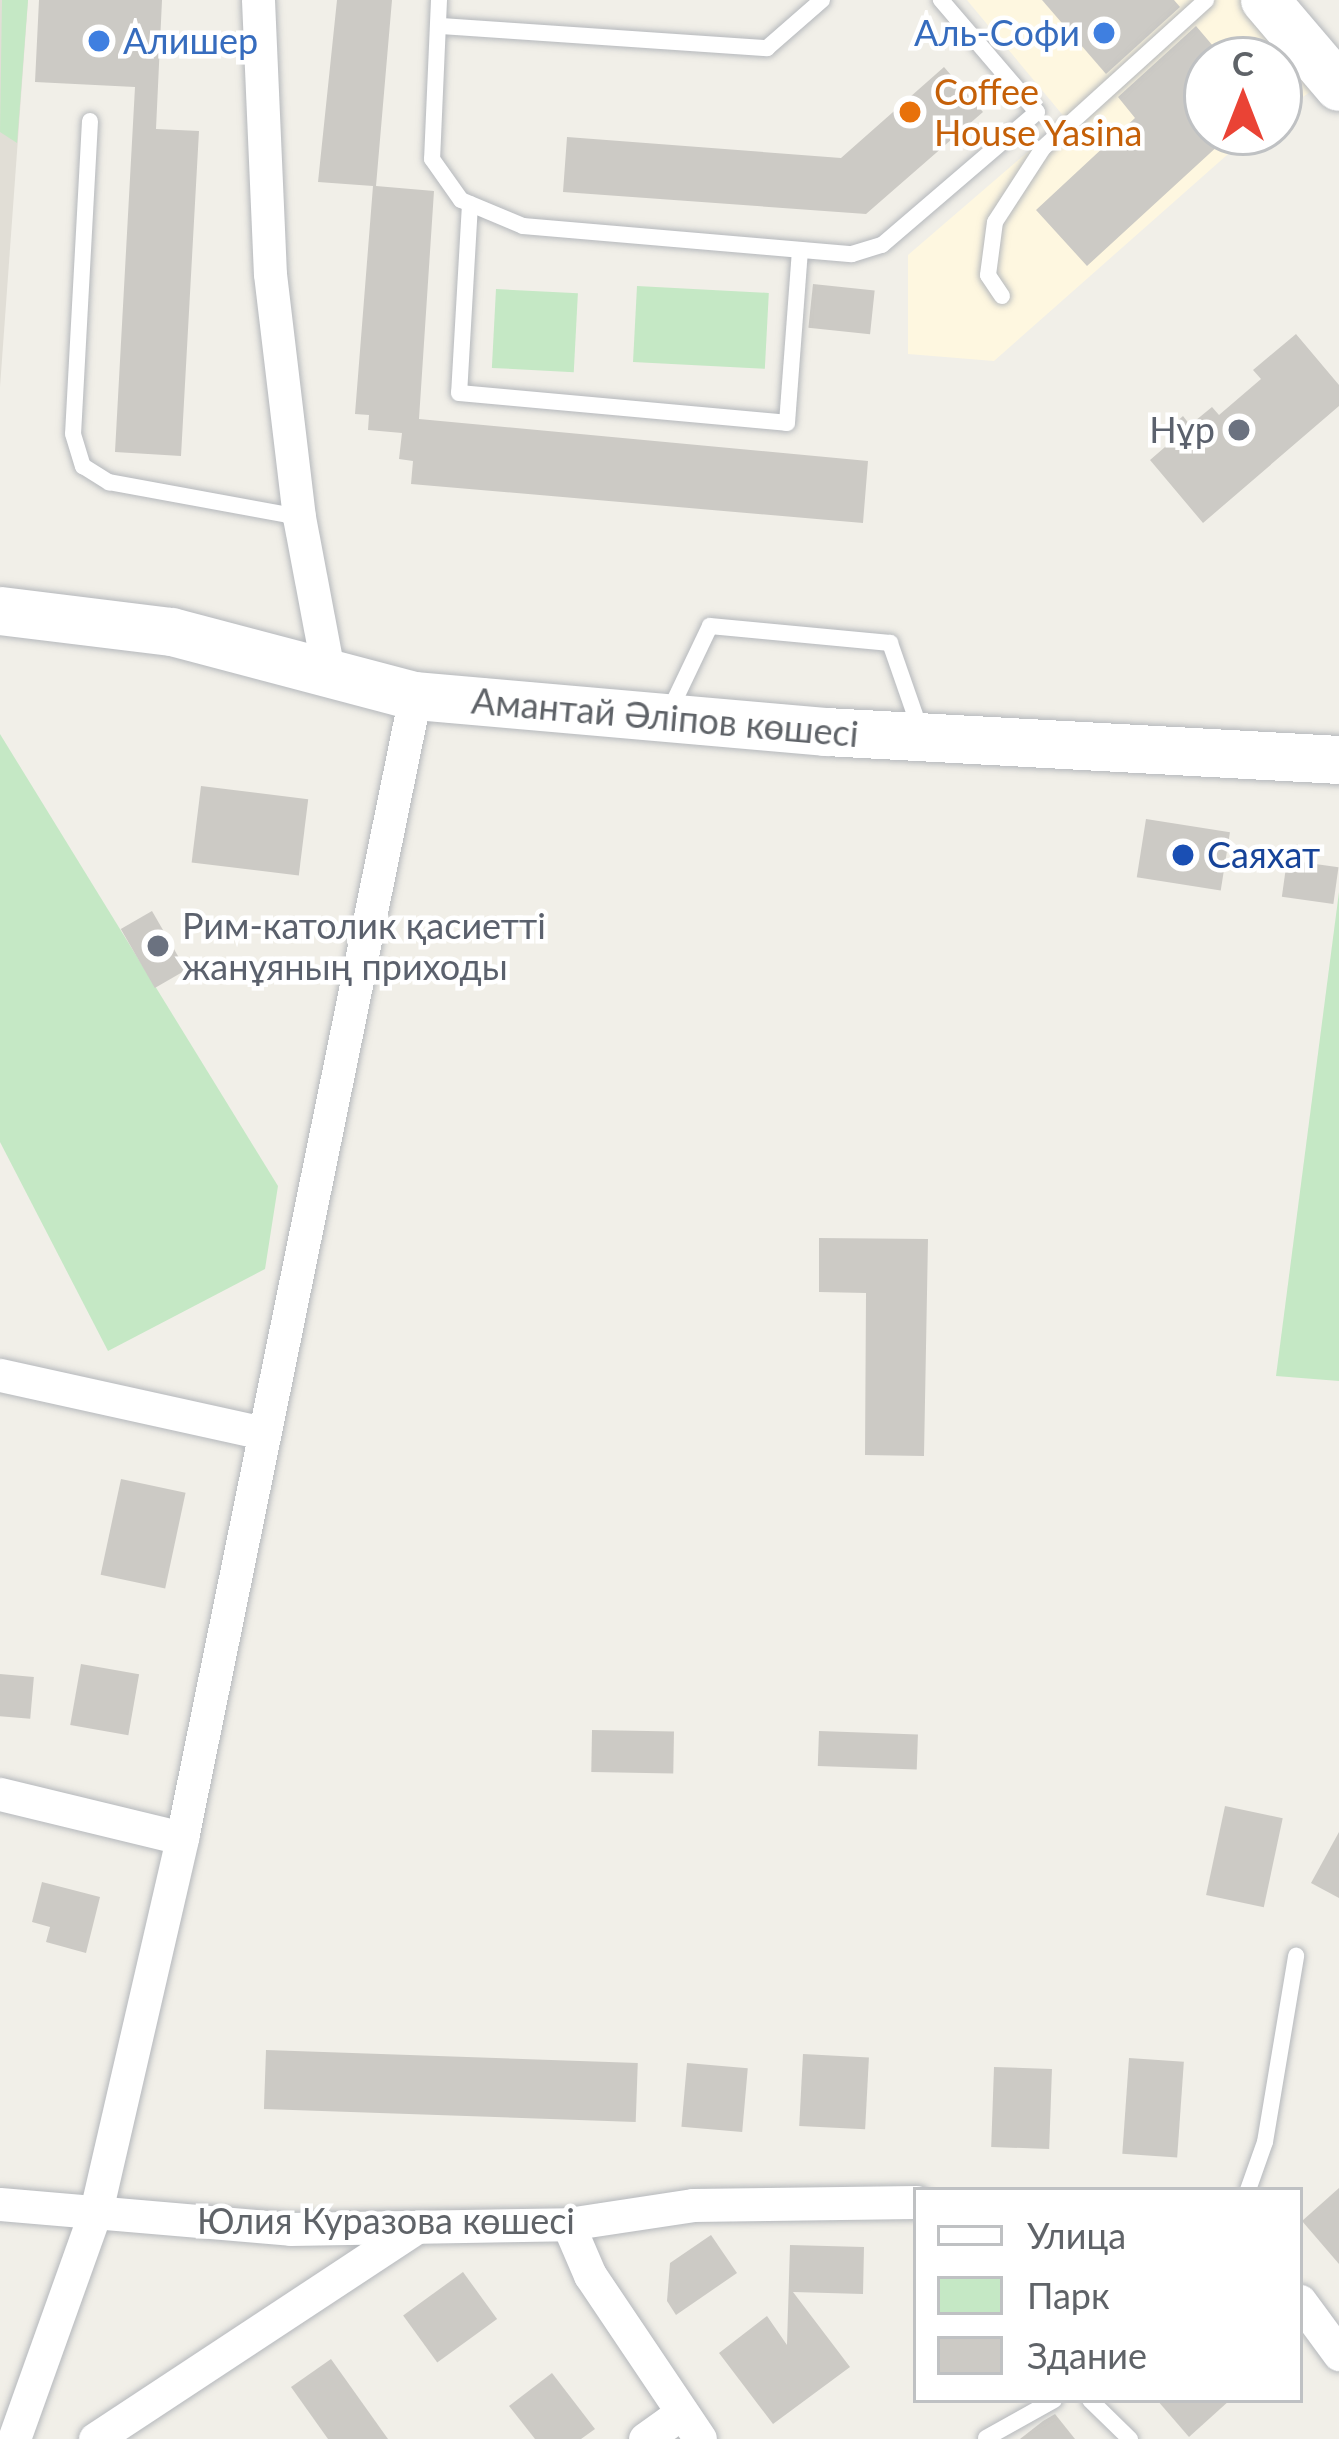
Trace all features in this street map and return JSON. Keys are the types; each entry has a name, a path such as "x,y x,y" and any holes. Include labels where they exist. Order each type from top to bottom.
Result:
{"main road":[{"path":"1265,0 1339,87"},
{"name":"Амантай Әліпов көшесі","path":"0,611 172,632 415,696 922,736 1339,760"}],"street":[{"path":"257,0 262,200 299,517 328,676"},
{"path":"14,2439 97,2207 182,1838 415,696"},
{"path":"0,1376 264,1433"},
{"path":"0,1794 182,1838"},
{"name":"Юлия Куразова көшесі","path":"0,2204 97,2207 149,2221 415,2228 568,2224 693,2205 913,2202"},
{"path":"568,2224 590,2275 690,2427 645,2439"},
{"path":"95,2439 415,2228"},
{"path":"1303,2305 1339,2354"}],"lane":[{"path":"440,0 433,159 470,204 523,226 852,254 882,245 1037,112 941,0"},
{"path":"441,26 766,48 822,0"},
{"path":"1002,296 988,275 995,222 1043,148 1206,0"},
{"path":"90,121 73,434 83,466 109,482 299,517"},
{"path":"470,204 459,393 787,423 800,250"},
{"path":"665,718 710,626 890,643 922,736"},
{"path":"1249,2187 1265,2142 1296,1956"},
{"path":"986,2438 1049,2403"},
{"path":"1093,2403 1130,2439"}],"shaded area":[{"path":"0,0 28,0 0,387"},
{"path":"967,0 1244,0 1275,36 1183,36 1183,156 1226,156 994,361 908,354 908,255 1066,119"},
{"path":"1303,68 1319,86 1303,97"}],"green space":[{"path":"2,0 28,0 17,143 0,132"},
{"path":"637,286 769,293 765,369 633,362"},
{"path":"496,289 578,293 574,372 492,368"},
{"path":"0,734 278,1186 265,1269 108,1351 0,1142"},
{"path":"1339,892 1339,1381 1276,1376"}],"building":[{"path":"39,0 162,0 156,129 199,131 181,456 115,452 135,87 35,82"},
{"path":"337,0 392,0 376,186 434,191 419,419 868,461 863,523 411,484 413,461 399,459 402,433 368,430 369,415 355,414 373,186 318,182"},
{"name":"Аль-Софи","path":"1042,0 1174,0 1180,7 1106,74"},
{"path":"1196,26 1205,36 1185,36"},
{"path":"1183,38 1183,156 1207,156 1087,266 1036,210 1135,118 1118,97"},
{"path":"944,67 983,112 866,214 563,192 567,137 841,158"},
{"path":"813,284 875,290 870,334 808,328"},
{"name":"Нұр","path":"1296,334 1339,385 1339,406 1203,523 1150,460 1172,441 1165,432 1183,416 1190,425 1212,407 1219,415 1261,379 1253,370"},
{"path":"201,786 308,799 299,876 192,862"},
{"name":"Саяхат","path":"1146,819 1230,832 1221,891 1137,877"},
{"path":"1287,860 1338,867 1333,904 1282,897"},
{"path":"152,911 186,970 155,988 121,929"},
{"path":"819,1238 928,1239 924,1456 865,1455 866,1293 819,1292"},
{"path":"121,1479 186,1493 165,1589 101,1575"},
{"path":"81,1664 139,1674 128,1735 70,1725"},
{"path":"0,1674 34,1677 30,1719 0,1716"},
{"path":"592,1730 674,1731 673,1773 591,1772"},
{"path":"819,1731 918,1734 917,1769 818,1766"},
{"path":"1225,1806 1283,1818 1264,1907 1206,1895"},
{"path":"1339,1832 1339,1898 1311,1883"},
{"path":"42,1882 100,1897 86,1953 46,1942 50,1927 32,1922"},
{"path":"266,2050 638,2063 636,2122 264,2109"},
{"path":"803,2054 869,2057 865,2129 799,2126"},
{"path":"1129,2058 1184,2062 1177,2158 1122,2154"},
{"path":"687,2063 748,2068 742,2132 681,2127"},
{"path":"994,2067 1052,2069 1049,2149 991,2147"},
{"path":"1339,2188 1339,2264 1303,2222"},
{"path":"711,2235 737,2273 676,2315 667,2301 670,2263"},
{"path":"790,2245 864,2247 863,2294 793,2292 850,2367 773,2424 719,2353 767,2316 787,2345"},
{"path":"463,2272 497,2319 437,2362 403,2315"},
{"path":"331,2359 388,2439 328,2439 291,2387"},
{"path":"552,2373 595,2429 581,2439 535,2439 509,2406"},
{"path":"1160,2403 1227,2403 1189,2437"},
{"path":"1055,2414 1075,2439 1020,2439 1043,2421"}],"place":[{"name":"Аль-Софи","path":"1104,33"},
{"name":"Алишер","path":"99,41"},
{"name":"Coffee House Yasina","path":"910,112"},
{"name":"Нұр","path":"1239,430"},
{"name":"Саяхат","path":"1183,855"},
{"name":"Рим-католик қасиетті жанұяның приходы","path":"158,946"}]}
